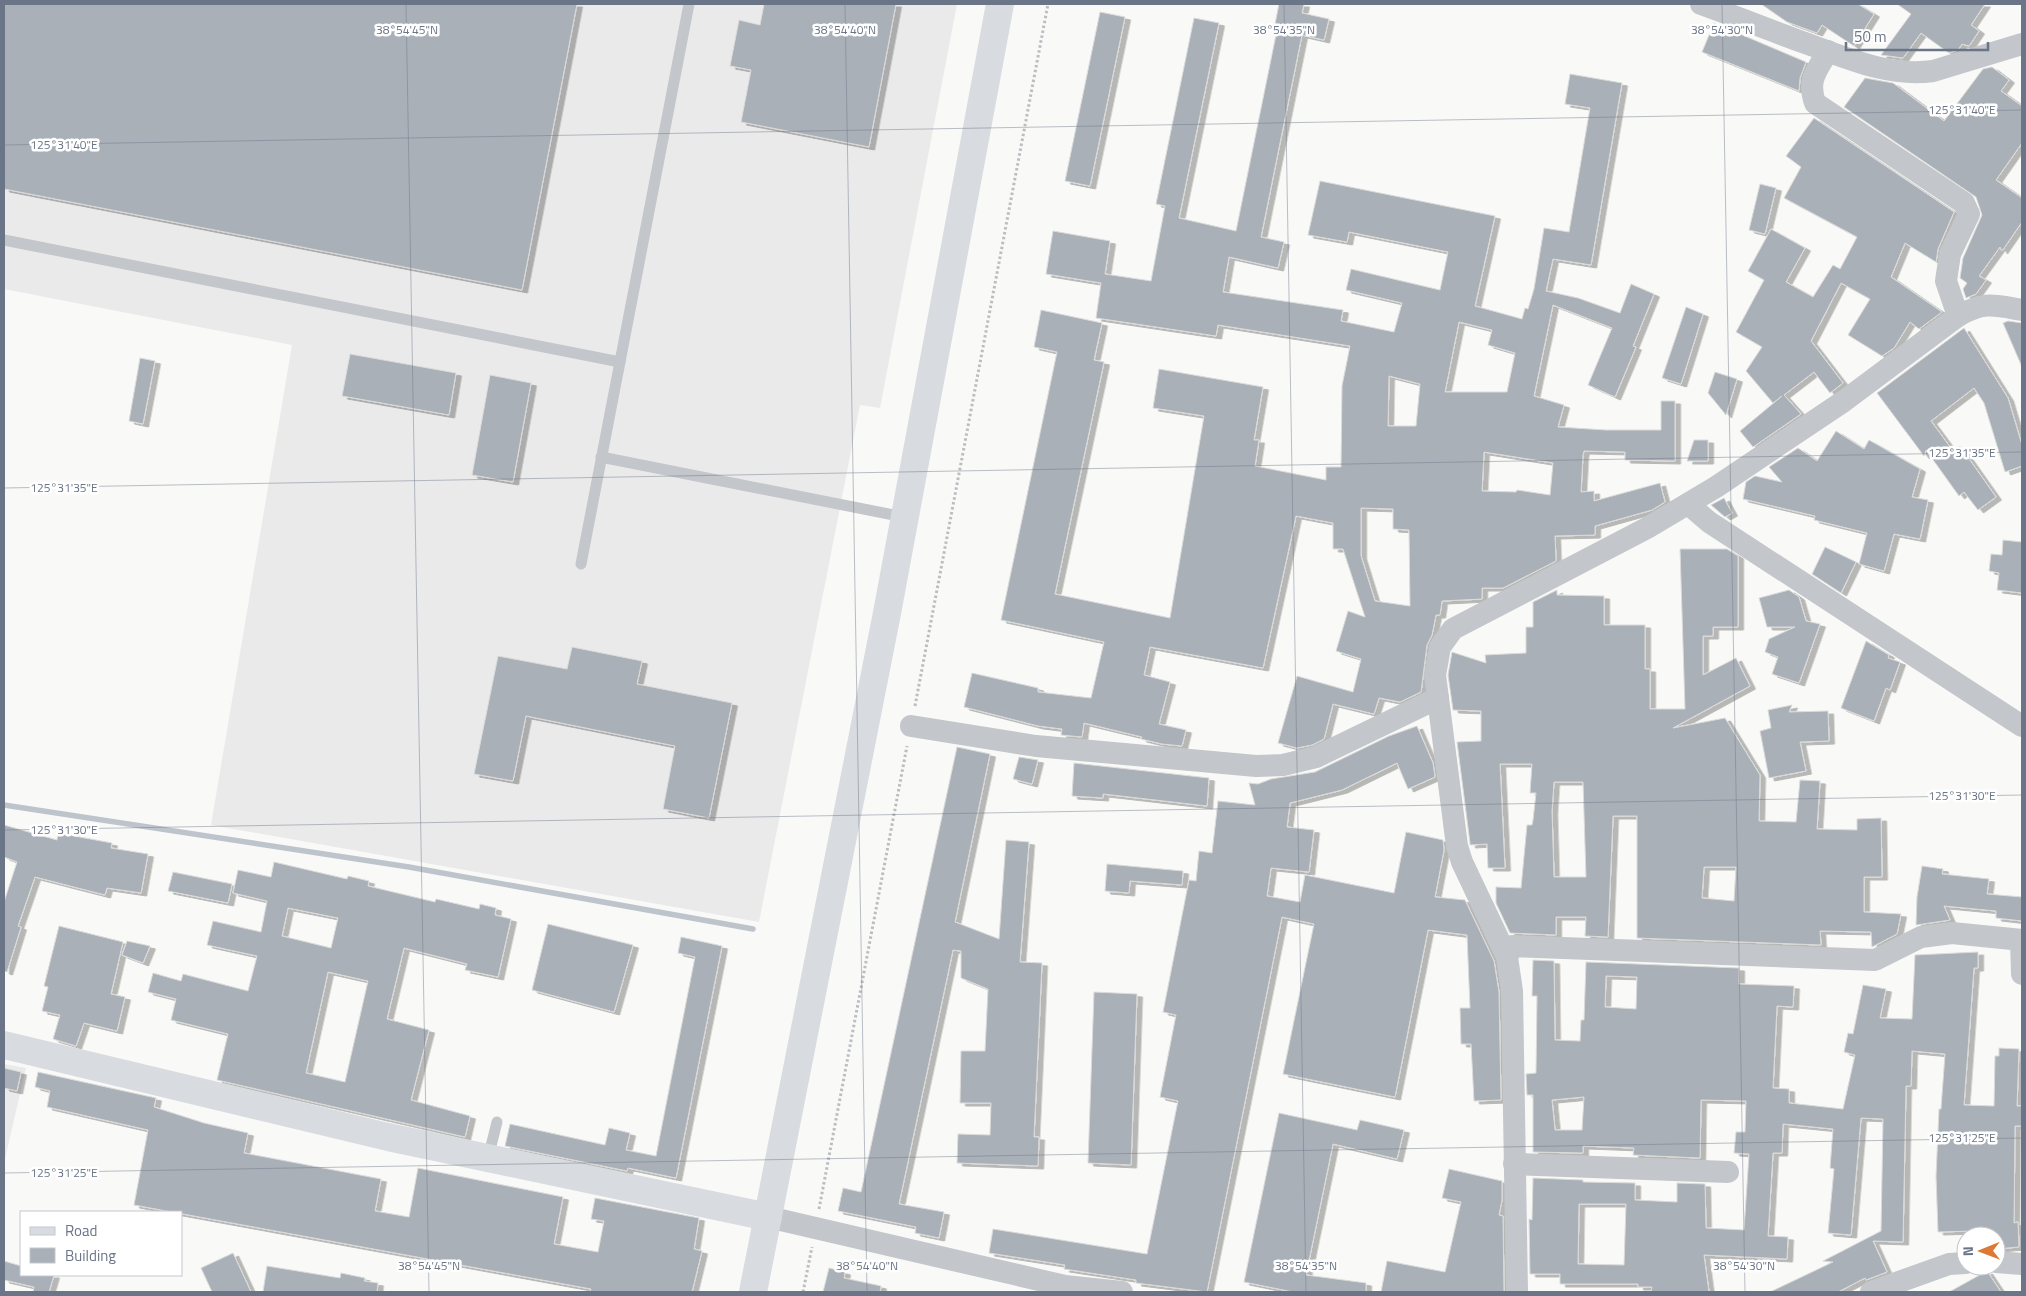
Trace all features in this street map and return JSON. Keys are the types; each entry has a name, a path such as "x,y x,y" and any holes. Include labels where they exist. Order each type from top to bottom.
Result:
{"main road":[{"path":"753,1292 904,517 1000,4"},
{"path":"4,1045 388,1137 768,1217"}],"street":[{"path":"1701,4 1828,51 1890,71 1921,73 1948,68 2022,44"},
{"path":"1828,51 1811,81 1811,91 1815,103 1964,203 1970,214 1950,254 1946,281 1958,316"},
{"path":"1517,1292 1512,991 1507,956 1462,862 1457,846 1435,674 1440,647 1453,629 1647,528 1688,504 1844,401 1958,316 1976,306 1991,305 2022,310"},
{"path":"1688,504 1709,522 2022,726"},
{"path":"911,726 1036,746 1256,766 1283,765 1316,757 1438,698"},
{"path":"1507,956 1512,946 1875,960 1921,938 1952,933 2022,940 2022,974"},
{"path":"1514,1164 1728,1172"},
{"path":"768,1217 1065,1286 1122,1292"},
{"path":"2006,1263 2022,1264"},
{"path":"1871,1292 1949,1264 1956,1264"}],"lane":[{"path":"581,564 689,4"},
{"path":"4,240 620,362"},
{"path":"602,457 904,517"},
{"path":"488,1158 497,1122"}],"path":[{"path":"803,1292 1048,4"}],"shaded area":[{"path":"4,4 957,4 880,408 860,405 759,922 211,825 292,345 4,289"},
{"path":"4,1064 26,1068 4,1163"}],"building":[{"path":"4,4 577,4 522,290 4,189"},
{"path":"764,4 896,4 869,147 741,122 751,70 730,66 739,20 760,25"},
{"path":"1279,4 1304,4 1302,13 1329,19 1324,40 1302,35 1261,237 1284,242 1278,268 1229,257 1223,292 1343,310 1341,321 1394,332 1402,303 1346,290 1351,269 1440,290 1448,252 1349,232 1347,242 1308,235 1320,181 1495,216 1475,306 1522,319 1525,308 1528,309 1534,289 1544,228 1569,232 1590,108 1565,104 1570,74 1622,83 1591,265 1553,259 1546,291 1578,298 1620,313 1631,284 1654,294 1633,346 1636,347 1615,397 1588,385 1612,328 1553,305 1534,396 1564,405 1558,427 1606,430 1661,430 1661,401 1675,401 1675,461 1625,460 1625,452 1584,451 1583,455 1581,492 1594,491 1594,501 1660,483 1665,502 1652,510 1595,526 1595,535 1555,536 1556,561 1503,588 1482,588 1482,599 1442,601 1440,615 1436,615 1432,635 1427,645 1421,692 1400,702 1379,698 1374,714 1333,704 1324,739 1312,745 1297,748 1278,743 1297,676 1353,692 1361,659 1336,651 1348,611 1365,617 1343,549 1333,549 1333,523 1296,516 1263,668 1150,647 1144,675 1170,682 1159,724 1186,730 1182,746 1162,744 1141,739 1142,737 1084,723 1082,737 1061,735 1062,729 1038,726 964,707 972,673 1038,688 1038,692 1091,698 1104,642 1001,620 1057,352 1034,347 1041,310 1102,323 1094,360 1104,362 1055,594 1170,618 1204,416 1153,408 1159,369 1263,387 1254,440 1259,440 1255,466 1326,480 1326,467 1341,467 1342,386 1350,346 1218,325 1216,336 1096,318 1101,283 1046,274 1053,231 1110,241 1105,274 1151,281 1165,206 1156,204 1194,18 1219,23 1179,218 1236,231 1277,30 1274,29","holes":["1459,322 1492,330 1488,345 1515,353 1507,392 1445,392","1389,376 1420,384 1416,426 1388,426","1484,452 1553,463 1550,495 1517,490 1516,492 1482,491","1361,508 1393,509 1393,529 1409,530 1410,606 1375,601 1361,556"]},
{"path":"1761,4 1858,4 1874,14 1854,46 1822,25 1817,33 1787,22"},
{"path":"1897,4 1985,4 1971,25 1979,31 1969,46 1962,44 1958,50 1949,53 1921,33 1903,58 1881,55 1911,14"},
{"path":"1100,12 1125,17 1090,186 1065,181"},
{"path":"1714,23 1806,62 1800,78 1799,91 1702,52"},
{"path":"1992,67 2009,80 2001,91 2022,106 2022,143 1996,180 2022,198 2022,222 2002,251 2000,247 1979,276 1986,280 1976,294 1966,298 1963,289 1967,283 1960,278 1963,258 1982,215 1976,197 1844,107 1865,78 1893,83 1944,121 1983,69"},
{"path":"1814,118 1954,212 1938,249 1936,262 1905,243 1891,277 1942,312 1919,329 1910,322 1894,348 1882,356 1848,335 1870,299 1841,283 1811,341 1843,383 1830,393 1814,372 1784,395 1801,414 1753,447 1740,431 1782,396 1773,403 1746,371 1762,347 1736,332 1764,280 1748,271 1771,229 1805,248 1786,282 1813,297 1833,265 1840,269 1857,237 1784,198 1801,167 1786,156"},
{"path":"1760,184 1776,188 1765,234 1749,230"},
{"path":"1686,307 1703,314 1681,384 1662,378"},
{"path":"2008,321 2022,323 2022,367 2003,323"},
{"path":"1964,328 2008,398 2022,445 2022,466 2005,472 1984,403 1974,388 1931,421 1953,451 1960,446 1996,497 1978,510 1964,492 1959,496 1926,450 1924,456 1877,393"},
{"path":"350,354 456,373 449,415 342,396"},
{"path":"140,358 155,361 143,424 129,421"},
{"path":"1715,372 1737,379 1726,415 1708,393"},
{"path":"490,375 531,383 513,482 472,475"},
{"path":"1836,431 1864,449 1869,440 1920,469 1912,497 1928,500 1920,539 1894,534 1884,571 1859,564 1867,533 1814,520 1815,516 1743,499 1746,482 1755,476 1782,482 1769,467 1798,448 1817,461"},
{"path":"1694,440 1708,440 1708,461 1687,461"},
{"path":"1724,498 1732,513 1725,517 1711,505"},
{"path":"2003,540 2022,542 2022,593 1997,590 1999,573 1989,571 1991,554 2002,555"},
{"path":"1825,547 1856,562 1841,593 1812,574"},
{"path":"1680,549 1727,549 1738,556 1738,627 1713,627 1713,636 1703,636 1703,675 1736,658 1750,686 1673,728 1725,718 1760,775 1759,821 1796,822 1800,780 1820,781 1817,829 1857,830 1857,819 1881,818 1882,877 1864,877 1864,912 1901,914 1897,934 1872,947 1871,932 1820,931 1821,945 1637,938 1637,816 1613,816 1608,937 1585,936 1586,917 1556,917 1556,935 1510,933 1496,903 1496,887 1521,888 1527,825 1532,825 1536,793 1530,793 1532,764 1500,764 1505,868 1488,868 1487,844 1470,845 1457,742 1481,741 1481,711 1453,710 1448,675 1452,652 1486,663 1485,655 1526,653 1526,627 1533,627 1533,602 1557,590 1557,595 1604,596 1604,625 1645,625 1645,669 1650,669 1650,709 1685,709","holes":["1554,782 1583,782 1586,877 1554,877 1552,811","1704,867 1736,867 1734,901 1702,898"]},
{"path":"1789,590 1799,597 1806,621 1820,624 1799,683 1772,674 1778,657 1765,652 1769,639 1795,627 1767,627 1759,598"},
{"path":"1866,641 1889,655 1888,658 1900,662 1890,690 1886,688 1874,721 1841,708"},
{"path":"572,647 642,661 637,684 732,703 709,818 663,809 675,746 526,716 513,781 474,774 498,656 567,669"},
{"path":"1792,705 1789,712 1828,711 1829,741 1800,742 1806,771 1769,778 1760,731 1771,728 1768,710"},
{"path":"1417,726 1433,763 1435,777 1408,789 1397,763 1342,790 1290,803 1287,827 1314,830 1309,872 1271,868 1267,896 1300,902 1305,875 1394,893 1406,832 1443,840 1444,850 1435,897 1465,900 1494,961 1499,992 1501,1100 1474,1101 1471,1044 1461,1044 1460,1008 1470,1008 1467,935 1428,930 1395,1097 1283,1074 1314,924 1282,917 1207,1292 1136,1283 1136,1280 1064,1269 1065,1265 989,1253 993,1229 1147,1254 1178,1101 1160,1097 1176,1015 1163,1012 1189,880 1196,881 1199,851 1212,853 1218,801 1255,805 1249,783 1258,784 1271,779 1315,772 1389,736"},
{"path":"957,747 990,754 955,922 999,939 1006,840 1029,842 1020,962 1042,963 1034,1137 1039,1137 1038,1166 957,1163 958,1134 990,1135 991,1103 960,1103 961,1051 985,1051 988,989 961,978 961,951 953,950 899,1204 944,1212 939,1238 915,1233 916,1227 838,1211 843,1188 861,1192"},
{"path":"1019,757 1038,760 1032,784 1013,779"},
{"path":"1074,763 1209,778 1207,806 1103,794 1103,798 1072,796"},
{"path":"4,825 57,840 58,833 112,843 111,848 148,854 141,893 107,888 105,895 35,877 18,926 21,927 7,972 4,971 4,902 17,862 4,857"},
{"path":"274,862 347,879 348,876 369,881 368,886 435,902 436,899 479,909 480,904 496,908 495,915 511,919 498,977 465,970 467,964 404,948 387,1019 429,1030 411,1100 470,1116 465,1137 217,1080 228,1034 171,1020 176,999 148,992 153,973 181,981 183,974 248,991 257,956 207,945 213,921 261,932 267,901 233,893 238,870 271,877","holes":["288,908 338,918 331,948 282,936","328,972 368,981 345,1082 306,1073"]},
{"path":"1107,864 1183,871 1182,885 1130,881 1129,893 1105,891"},
{"path":"1922,866 1943,869 1942,874 1989,879 1987,894 2022,897 2022,921 1996,918 1996,911 1944,906 1950,920 1916,925 1917,897"},
{"path":"173,872 232,884 228,903 168,891"},
{"path":"548,924 633,945 614,1012 532,990"},
{"path":"59,926 123,942 111,994 125,997 117,1031 84,1023 76,1046 53,1039 60,1015 42,1011 48,987 44,986"},
{"path":"681,937 722,946 676,1178 628,1168 627,1171 505,1146 510,1124 605,1145 609,1128 630,1133 626,1150 656,1156 695,957 678,953"},
{"path":"127,941 150,946 143,963 122,955"},
{"path":"1978,952 1978,968 1974,968 1964,1105 1994,1106 1995,1056 1999,1056 1999,1048 2019,1049 2017,1106 2022,1106 2022,1126 2015,1126 2014,1223 2018,1222 2019,1247 2006,1248 2006,1226 1956,1226 1956,1231 1938,1232 1936,1176 1939,1109 1941,1109 1945,1054 1912,1051 1911,1086 1906,1086 1903,1242 1873,1241 1887,1272 1866,1280 1865,1278 1838,1292 1770,1292 1833,1262 1823,1261 1881,1231 1883,1119 1861,1118 1851,1235 1828,1233 1834,1169 1830,1168 1833,1129 1783,1124 1782,1153 1773,1153 1768,1236 1788,1237 1787,1259 1704,1255 1709,1292 1651,1292 1652,1287 1638,1287 1638,1284 1560,1284 1560,1274 1530,1274 1529,1219 1532,1220 1533,1178 1583,1180 1583,1182 1635,1183 1635,1200 1677,1202 1677,1183 1705,1184 1706,1228 1744,1230 1749,1154 1734,1153 1736,1132 1745,1132 1746,1101 1701,1100 1700,1158 1633,1155 1634,1148 1583,1146 1583,1153 1533,1152 1533,1095 1527,1095 1526,1074 1536,1073 1537,996 1532,996 1533,960 1554,961 1555,1040 1580,1041 1581,1020 1584,1020 1586,962 1739,968 1739,984 1794,986 1793,1007 1777,1006 1773,1088 1789,1089 1789,1103 1843,1109 1855,1055 1844,1052 1848,1033 1853,1034 1863,985 1886,989 1880,1018 1912,1019 1915,955","holes":["1606,976 1637,977 1636,1009 1605,1007","1584,1097 1582,1130 1555,1130 1552,1100","1579,1204 1626,1204 1624,1265 1578,1264"]},
{"path":"1094,992 1137,994 1131,1165 1088,1163"},
{"path":"4,1068 21,1072 17,1091 4,1088"},
{"path":"38,1072 156,1098 154,1107 204,1123 248,1133 244,1153 381,1179 375,1211 409,1217 418,1168 563,1197 554,1244 598,1252 604,1221 591,1219 595,1198 699,1218 694,1249 702,1251 692,1292 590,1292 591,1289 182,1214 182,1211 167,1211 134,1205 148,1130 47,1107 50,1091 35,1087"},
{"path":"1279,1113 1357,1130 1360,1120 1404,1130 1397,1159 1333,1144 1306,1275 1366,1283 1366,1292 1293,1292 1244,1282"},
{"path":"1449,1169 1502,1181 1502,1200 1499,1215 1503,1216 1504,1292 1381,1292 1387,1261 1445,1272 1461,1202 1442,1198"},
{"path":"233,1253 251,1292 212,1292 201,1268"},
{"path":"4,1261 20,1266 20,1276 54,1276 49,1292 33,1292 34,1287 4,1280"},
{"path":"267,1266 340,1278 341,1273 365,1278 364,1281 378,1283 377,1292 263,1292"},
{"path":"829,1268 845,1272 844,1278 881,1286 880,1292 823,1292"},
{"path":"1978,1276 1990,1276 2001,1292 1949,1292"}],"waterway":[{"path":"4,805 409,867 753,929"}]}
